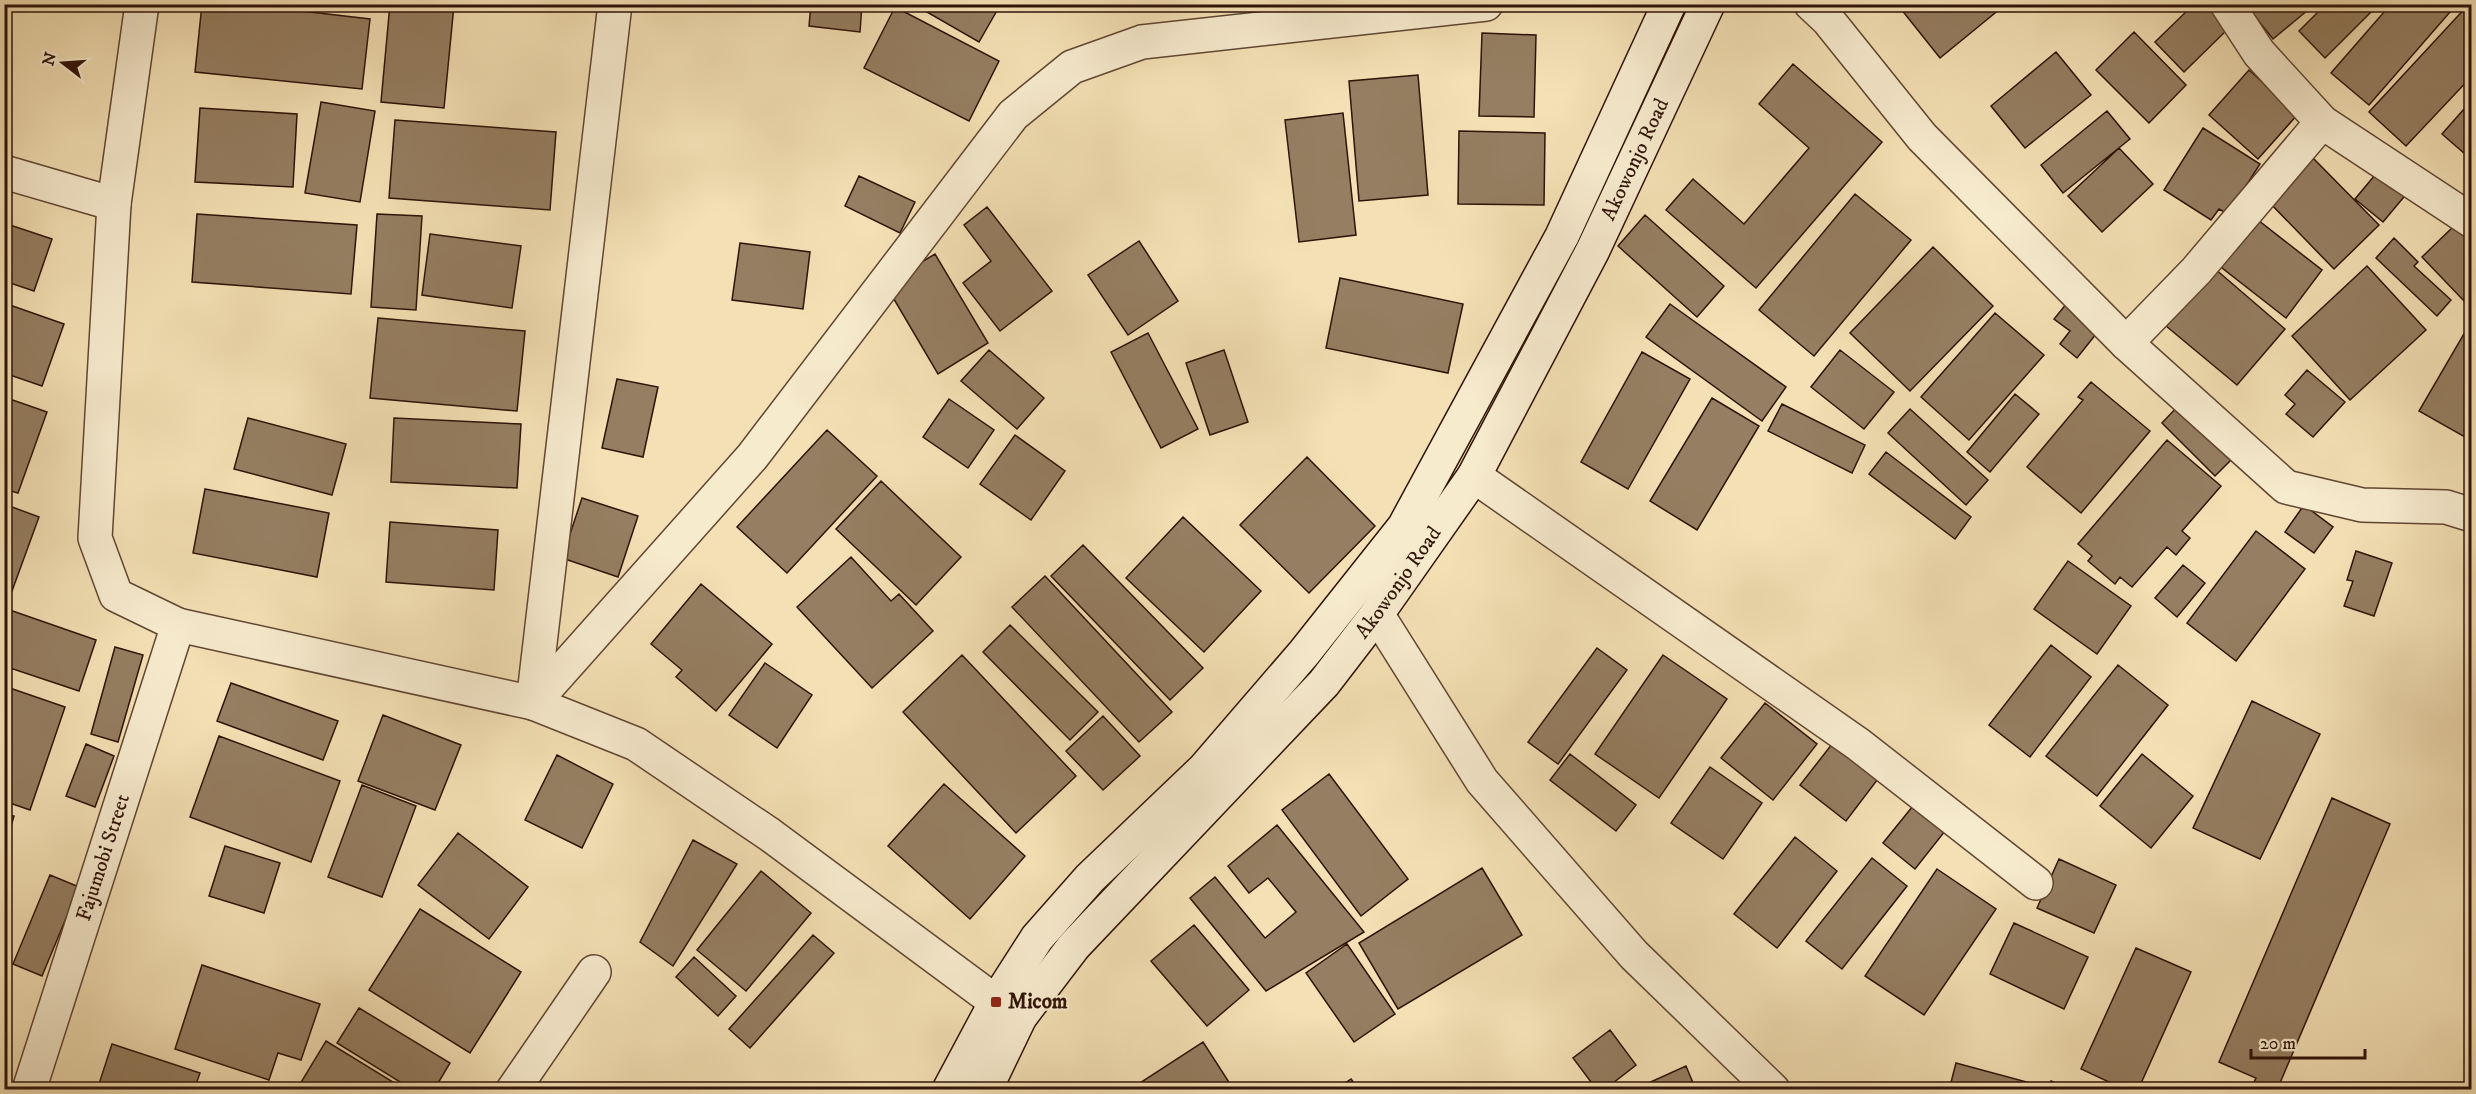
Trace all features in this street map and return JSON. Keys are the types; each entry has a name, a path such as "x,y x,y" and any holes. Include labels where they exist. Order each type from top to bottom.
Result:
{"street":[{"path":"142,4 114,204 95,538 116,595 178,625 533,703 636,744 769,834 1008,1010"},
{"path":"533,703 615,4"},
{"path":"533,703 752,457 1013,115 1072,67 1143,42 1289,16 1486,4"},
{"name":"Akowonjo Road","path":"985,1089 1008,1010 1037,938 1090,878 1204,769 1304,653 1404,527 1562,236 1669,4"},
{"name":"Akowonjo Road","path":"949,1089 1008,1010 1074,946 1324,683 1377,614 1474,476 1593,250 1708,4"},
{"path":"1811,4 1828,20 1922,137 2126,343 2286,487 2362,505 2446,507 2472,515"},
{"path":"2227,4 2259,53 2322,122 2472,222"},
{"path":"2126,343 2196,271 2322,122"},
{"path":"4,171 114,204"},
{"path":"1474,476 1858,744 2036,883"},
{"path":"1377,614 1482,781 1634,955 1773,1089"},
{"name":"Fajumobi Street","path":"29,1089 178,625"},
{"path":"513,1089 594,972"}],"building":[{"path":"202,4 242,4 370,19 362,89 195,72"},
{"path":"390,4 454,5 444,108 381,102"},
{"path":"811,4 862,4 860,32 809,26"},
{"path":"913,4 995,4 999,7 979,42"},
{"path":"1897,4 2006,4 1940,58"},
{"path":"2189,4 2214,4 2233,24 2184,72 2155,42 2191,7"},
{"path":"2245,4 2314,4 2314,5 2273,39"},
{"path":"2326,4 2379,4 2325,58 2299,31"},
{"path":"2391,4 2457,4 2369,105 2331,73"},
{"path":"2469,4 2472,4 2472,76 2406,146 2369,112"},
{"path":"895,7 999,61 969,121 864,68"},
{"path":"2134,32 2186,85 2149,123 2096,70"},
{"path":"1482,33 1536,35 1534,117 1479,116"},
{"path":"2056,52 2091,95 2025,148 1991,106"},
{"path":"1793,64 1882,142 1756,288 1666,210 1693,179 1744,224 1809,148 1759,104"},
{"path":"2249,70 2298,114 2258,159 2209,115"},
{"path":"1418,75 1428,195 1359,201 1349,81"},
{"path":"2472,100 2472,160 2442,134"},
{"path":"321,102 375,111 360,202 305,193"},
{"path":"200,108 297,114 293,187 195,182"},
{"path":"2107,111 2130,139 2063,193 2041,165"},
{"path":"1343,113 1356,235 1299,242 1285,120"},
{"path":"395,120 556,132 550,210 389,198"},
{"path":"2203,128 2260,164 2228,214 2219,209 2211,220 2164,190"},
{"path":"1459,131 1545,133 1544,205 1458,204"},
{"path":"2119,148 2153,184 2102,232 2068,196"},
{"path":"2313,158 2379,225 2334,269 2268,201"},
{"path":"2380,169 2408,192 2383,222 2355,199"},
{"path":"859,176 915,202 900,233 845,206"},
{"path":"1855,194 1911,240 1814,356 1759,310"},
{"path":"987,207 1052,291 1000,331 963,283 991,261 964,225"},
{"path":"2249,213 2322,270 2286,318 2212,260"},
{"path":"197,214 357,225 351,294 192,282"},
{"path":"377,214 422,216 416,310 371,307"},
{"path":"1645,215 1724,286 1697,317 1618,246"},
{"path":"4,223 52,239 34,291 4,281"},
{"path":"2455,225 2472,242 2472,295 2465,302 2422,257"},
{"path":"430,234 521,246 512,308 422,295"},
{"path":"2394,238 2418,262 2414,266 2451,300 2437,316 2376,258"},
{"path":"1139,241 1178,301 1128,335 1088,275"},
{"path":"740,243 810,252 803,309 732,300"},
{"path":"1933,247 1993,306 1910,391 1850,333"},
{"path":"935,254 988,343 938,374 885,284"},
{"path":"2367,266 2426,330 2350,400 2292,336"},
{"path":"2214,268 2285,329 2237,385 2166,326"},
{"path":"1340,278 1463,304 1448,373 1326,348"},
{"path":"4,303 64,324 42,386 4,373"},
{"path":"2067,303 2100,329 2077,358 2060,344 2070,331 2054,319"},
{"path":"1670,304 1786,387 1762,421 1646,337"},
{"path":"1995,313 2044,355 1969,440 1921,397"},
{"path":"378,318 525,331 517,411 370,398"},
{"path":"2472,320 2472,441 2419,411"},
{"path":"1148,333 1198,429 1161,448 1111,352"},
{"path":"989,350 1044,398 1017,429 961,381"},
{"path":"1224,350 1248,422 1210,435 1186,363"},
{"path":"1840,350 1894,392 1864,429 1811,387"},
{"path":"1642,352 1690,379 1628,489 1581,462"},
{"path":"2307,370 2345,402 2313,437 2286,414 2295,404 2285,395"},
{"path":"617,379 658,387 643,457 602,448"},
{"path":"2091,382 2150,431 2081,513 2027,467 2083,400 2078,397"},
{"path":"2015,394 2039,414 1990,472 1967,452"},
{"path":"4,397 47,412 18,493 4,489"},
{"path":"1712,398 1759,426 1697,530 1650,501"},
{"path":"949,399 994,430 968,468 923,437"},
{"path":"1782,404 1865,445 1852,473 1768,431"},
{"path":"2179,405 2232,459 2215,476 2162,423"},
{"path":"1910,409 1988,480 1966,505 1888,433"},
{"path":"248,418 346,444 332,495 234,469"},
{"path":"394,418 521,424 517,488 391,482"},
{"path":"827,430 877,476 787,573 737,527"},
{"path":"1015,435 1065,471 1031,520 980,484"},
{"path":"2167,440 2221,486 2182,531 2190,538 2176,555 2167,547 2132,587 2120,577 2115,584 2088,561 2092,556 2078,544"},
{"path":"1886,452 1971,517 1955,539 1869,474"},
{"path":"1307,457 1375,526 1309,593 1240,525"},
{"path":"881,481 961,557 916,605 836,529"},
{"path":"205,489 329,513 317,577 193,553"},
{"path":"582,498 638,516 618,577 562,558"},
{"path":"4,504 39,517 12,591 4,588"},
{"path":"2304,505 2333,527 2314,553 2285,532"},
{"path":"1183,517 1261,591 1204,652 1126,578"},
{"path":"390,522 498,530 494,590 386,582"},
{"path":"2256,531 2305,569 2236,661 2187,623"},
{"path":"1083,545 1203,668 1170,700 1051,576"},
{"path":"2356,551 2392,563 2374,616 2344,606 2353,581 2347,580"},
{"path":"851,557 891,601 899,594 933,631 872,688 797,607"},
{"path":"2068,561 2131,606 2097,654 2034,609"},
{"path":"2183,565 2205,583 2177,617 2155,598"},
{"path":"1045,576 1172,712 1139,742 1012,607"},
{"path":"701,584 772,644 716,711 676,677 682,670 651,644"},
{"path":"4,608 96,640 79,691 4,666"},
{"path":"1010,625 1098,712 1070,740 983,652"},
{"path":"2051,645 2091,677 2030,757 1989,725"},
{"path":"115,647 143,655 118,742 91,734"},
{"path":"1597,648 1627,670 1558,764 1528,742"},
{"path":"962,655 1076,776 1016,833 903,712"},
{"path":"1663,655 1727,699 1659,798 1595,754"},
{"path":"765,663 812,695 777,748 729,715"},
{"path":"2118,665 2168,705 2097,796 2046,756"},
{"path":"231,683 338,721 323,760 217,721"},
{"path":"4,686 65,707 30,810 4,801"},
{"path":"2252,701 2320,734 2260,859 2193,828"},
{"path":"1765,703 1817,744 1773,800 1721,758"},
{"path":"383,715 461,745 435,810 358,781"},
{"path":"1103,716 1140,756 1103,790 1066,751"},
{"path":"219,736 340,781 311,862 190,817"},
{"path":"1836,739 1881,775 1846,821 1800,785"},
{"path":"86,744 114,756 95,807 66,796"},
{"path":"1570,754 1636,805 1616,831 1550,780"},
{"path":"2142,754 2193,796 2151,848 2100,806"},
{"path":"557,755 613,784 582,848 525,820"},
{"path":"1710,767 1762,803 1723,859 1671,823"},
{"path":"1329,774 1408,879 1361,916 1282,810"},
{"path":"944,784 1025,856 970,919 888,846"},
{"path":"362,785 416,806 382,897 328,877"},
{"path":"1921,796 1953,821 1915,869 1883,843"},
{"path":"2332,798 2390,824 2277,1090 2250,1090 2256,1078 2219,1062"},
{"path":"4,814 14,816 4,850"},
{"path":"1277,825 1364,932 1266,991 1190,898 1215,877 1265,938 1296,912 1268,878 1249,893 1228,866"},
{"path":"458,833 528,887 489,939 418,885"},
{"path":"1795,837 1837,871 1777,948 1734,914"},
{"path":"693,840 737,864 673,966 640,942"},
{"path":"225,846 280,863 264,913 209,896"},
{"path":"1872,858 1907,886 1842,969 1806,941"},
{"path":"2059,859 2116,885 2094,933 2037,908"},
{"path":"1482,868 1522,935 1398,1009 1359,943"},
{"path":"1937,869 1996,909 1924,1015 1865,976"},
{"path":"761,871 811,913 746,991 697,950"},
{"path":"50,875 79,887 42,976 13,964"},
{"path":"420,909 521,972 470,1053 369,990"},
{"path":"2014,923 2088,957 2064,1009 1990,974"},
{"path":"1194,925 1249,990 1207,1026 1151,961"},
{"path":"813,935 834,953 750,1048 729,1029"},
{"path":"1347,944 1395,1014 1354,1042 1306,973"},
{"path":"2136,948 2191,972 2138,1090 2126,1090 2081,1069"},
{"path":"694,957 736,996 718,1016 676,977"},
{"path":"202,965 320,1004 301,1060 278,1053 269,1080 175,1049"},
{"path":"359,1008 450,1063 434,1090 413,1090 337,1043"},
{"path":"1610,1030 1636,1065 1604,1090 1597,1090 1573,1058"},
{"path":"326,1041 406,1090 308,1090 300,1084"},
{"path":"1203,1042 1234,1090 1129,1090"},
{"path":"112,1044 200,1073 194,1090 97,1090"},
{"path":"1956,1063 2038,1085 2037,1090 1949,1090"},
{"path":"1686,1066 1696,1090 1635,1089"},
{"path":"1351,1079 1359,1090 1335,1090"},
{"path":"2051,1081 2073,1090 2047,1090"}],"place":[{"name":"Micom","path":"996,1002"}]}
